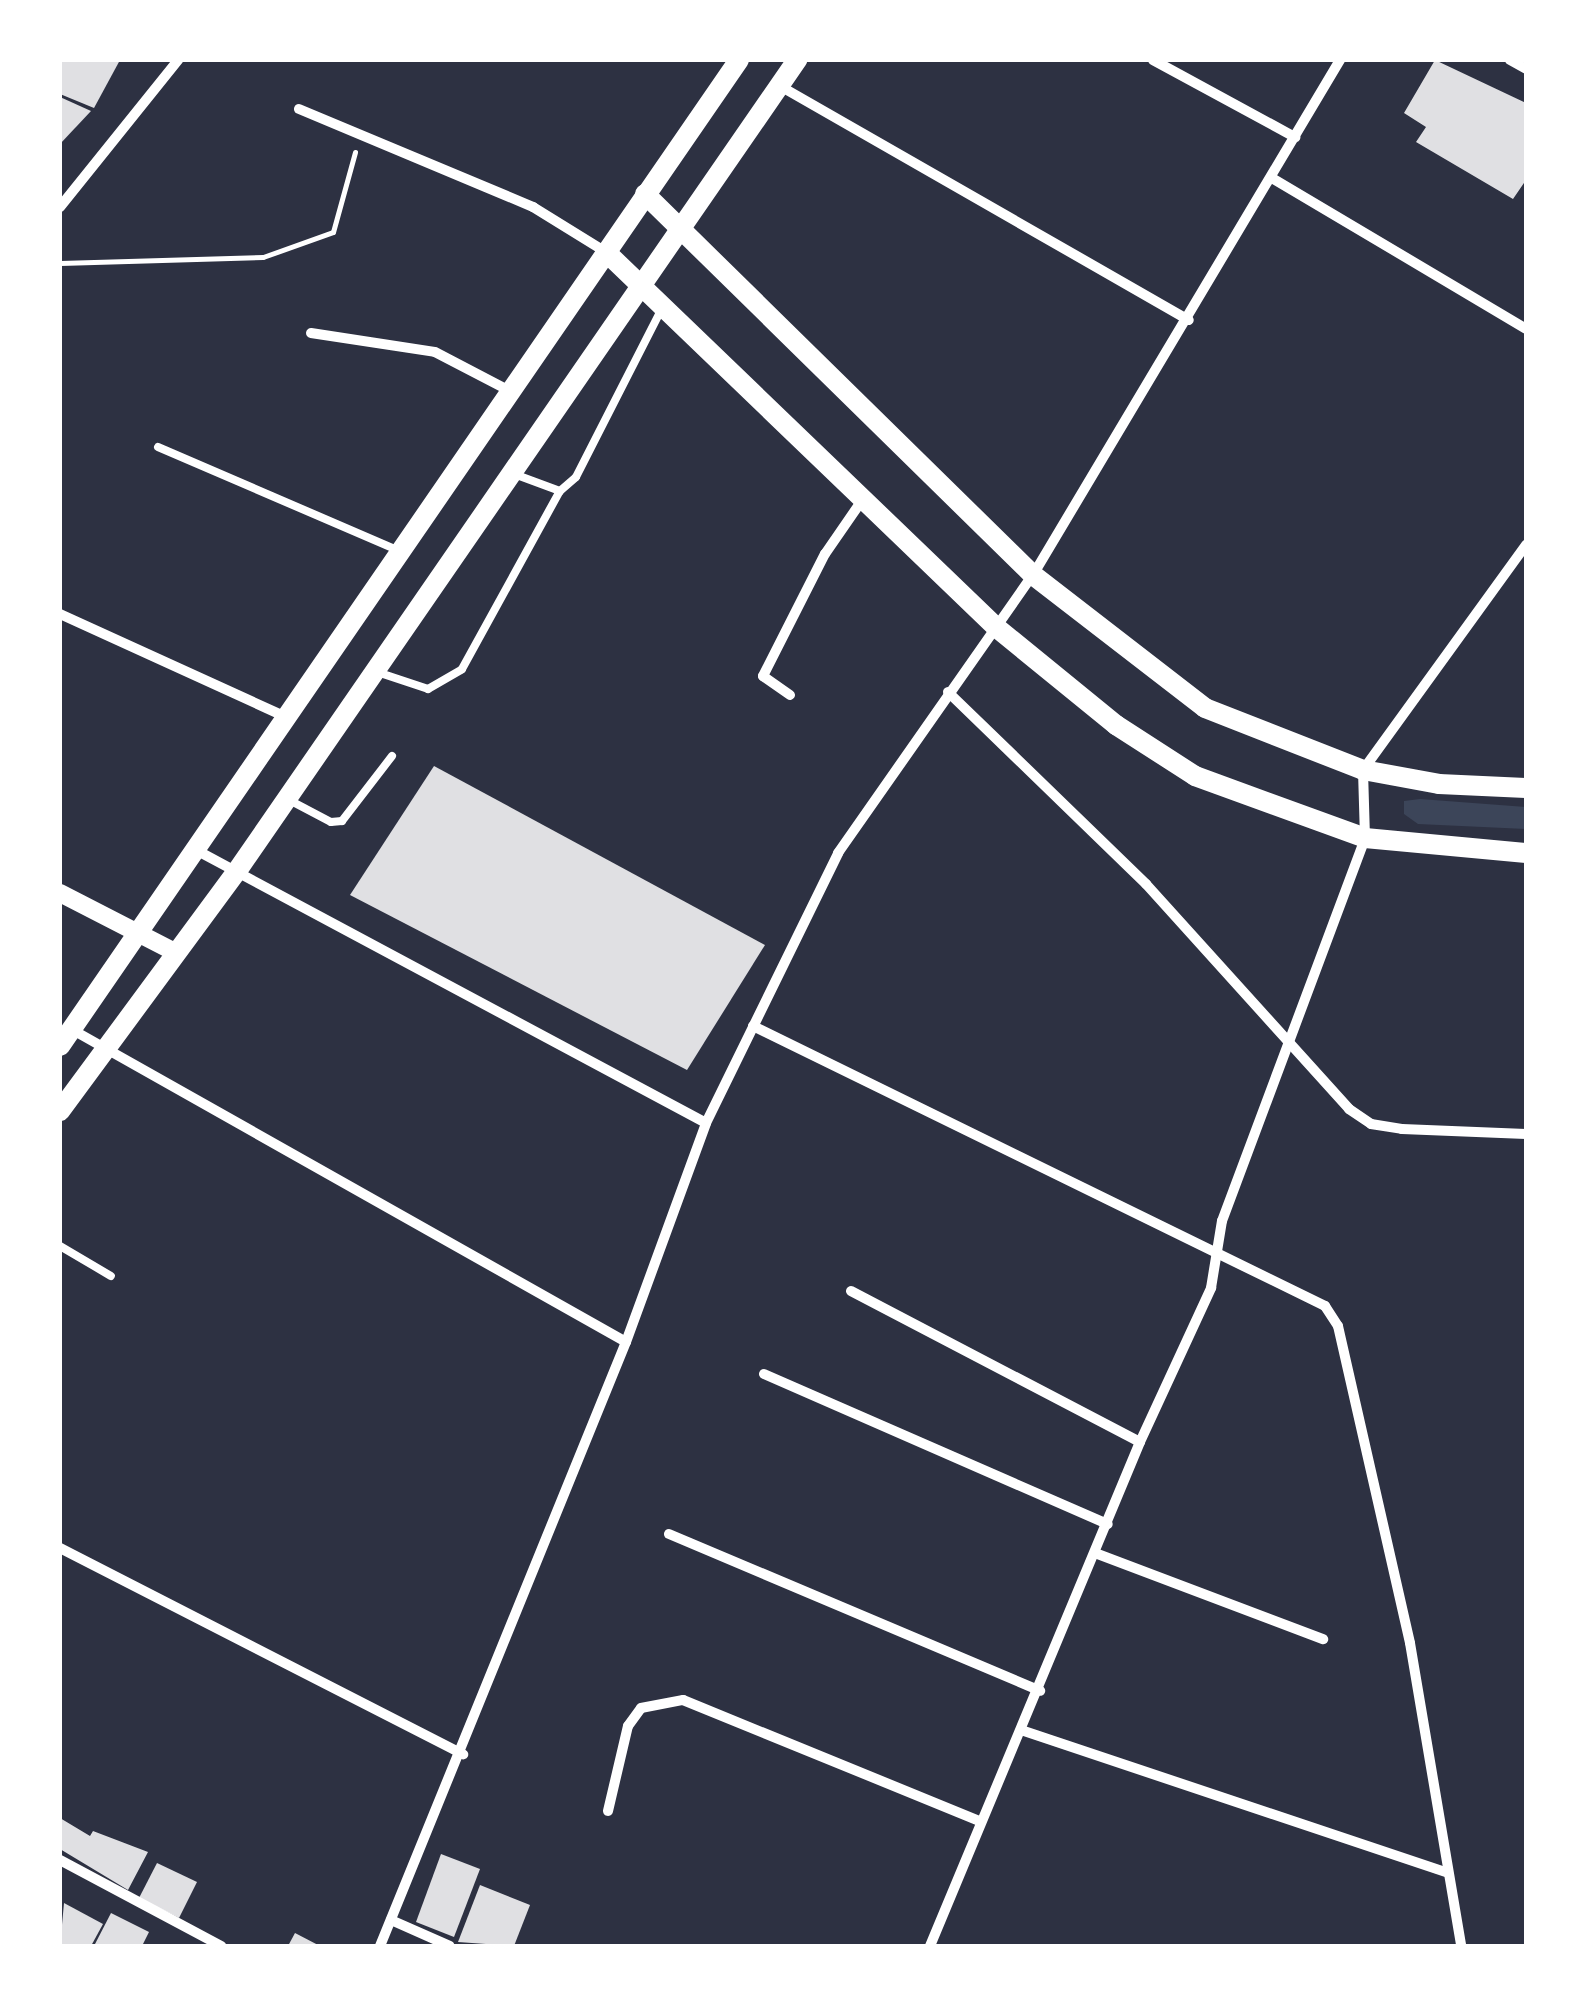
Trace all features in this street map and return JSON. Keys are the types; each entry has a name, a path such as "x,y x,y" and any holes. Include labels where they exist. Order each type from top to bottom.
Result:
{"main road":[{"path":"66,1037 134,932 739,60"},
{"path":"60,1110 237,871 639,282 797,60"},
{"path":"646,194 1033,575 1205,708 1362,770 1438,784 1526,788"},
{"path":"606,252 865,495 997,628 1116,725 1195,776 1365,838 1526,853"}],"street":[{"path":"60,207 178,60"},
{"path":"1153,60 1295,137"},
{"path":"380,1946 462,1754 626,1342 706,1124 838,853 1033,575 1189,320 1340,60"},
{"path":"1510,60 1526,69"},
{"path":"780,86 1189,320"},
{"path":"299,109 533,207 606,252"},
{"path":"1272,178 1526,329"},
{"path":"311,333 435,352 508,390"},
{"path":"790,695 764,676 826,554 865,495"},
{"path":"930,1946 980,1821 1024,1731 1140,1442 1211,1288 1222,1221 1292,1044 1365,838 1362,770 1526,545"},
{"path":"60,614 286,717"},
{"path":"948,692 1146,884 1349,1109 1371,1124 1526,1134"},
{"path":"194,849 706,1124"},
{"path":"60,893 175,952"},
{"path":"753,1026 1219,1257 1312,1296 1338,1326 1410,1643 1461,1946"},
{"path":"66,1037 104,1048 626,1342"},
{"path":"851,1291 1140,1442"},
{"path":"764,1374 1108,1524"},
{"path":"668,1534 1040,1691"},
{"path":"60,1548 462,1754"},
{"path":"1095,1553 1323,1639"},
{"path":"608,1811 628,1726 641,1708 683,1700 980,1821"},
{"path":"1024,1731 1446,1872"},
{"path":"60,1860 222,1946"},
{"path":"391,1920 450,1946"}],"lane":[{"path":"375,671 428,688 462,669 560,491 576,477 664,306"},
{"path":"158,447 399,551"},
{"path":"510,472 560,491"},
{"path":"286,800 331,822 342,821 392,756"},
{"path":"60,1246 110,1276"}],"path":[{"path":"60,263 263,257 333,232 360,134"}],"shaded area":[{"path":"1404,801 1526,807 1526,829 1418,824 1404,814"}],"building":[{"path":"60,60 120,60 94,108 60,94"},
{"path":"1435,60 1526,103 1526,180 1513,199 1416,142 1426,127 1404,113"},
{"path":"60,97 91,111 60,144"},
{"path":"434,766 765,945 687,1070 350,895"},
{"path":"60,1818 90,1836 93,1831 148,1852 128,1890 60,1849"},
{"path":"441,1854 480,1869 454,1937 416,1922"},
{"path":"157,1863 197,1882 179,1918 139,1898"},
{"path":"480,1885 530,1905 514,1946 458,1942"},
{"path":"64,1903 103,1924 91,1946 60,1946"},
{"path":"111,1913 149,1932 142,1946 94,1946"},
{"path":"295,1933 320,1946 288,1946"}]}
